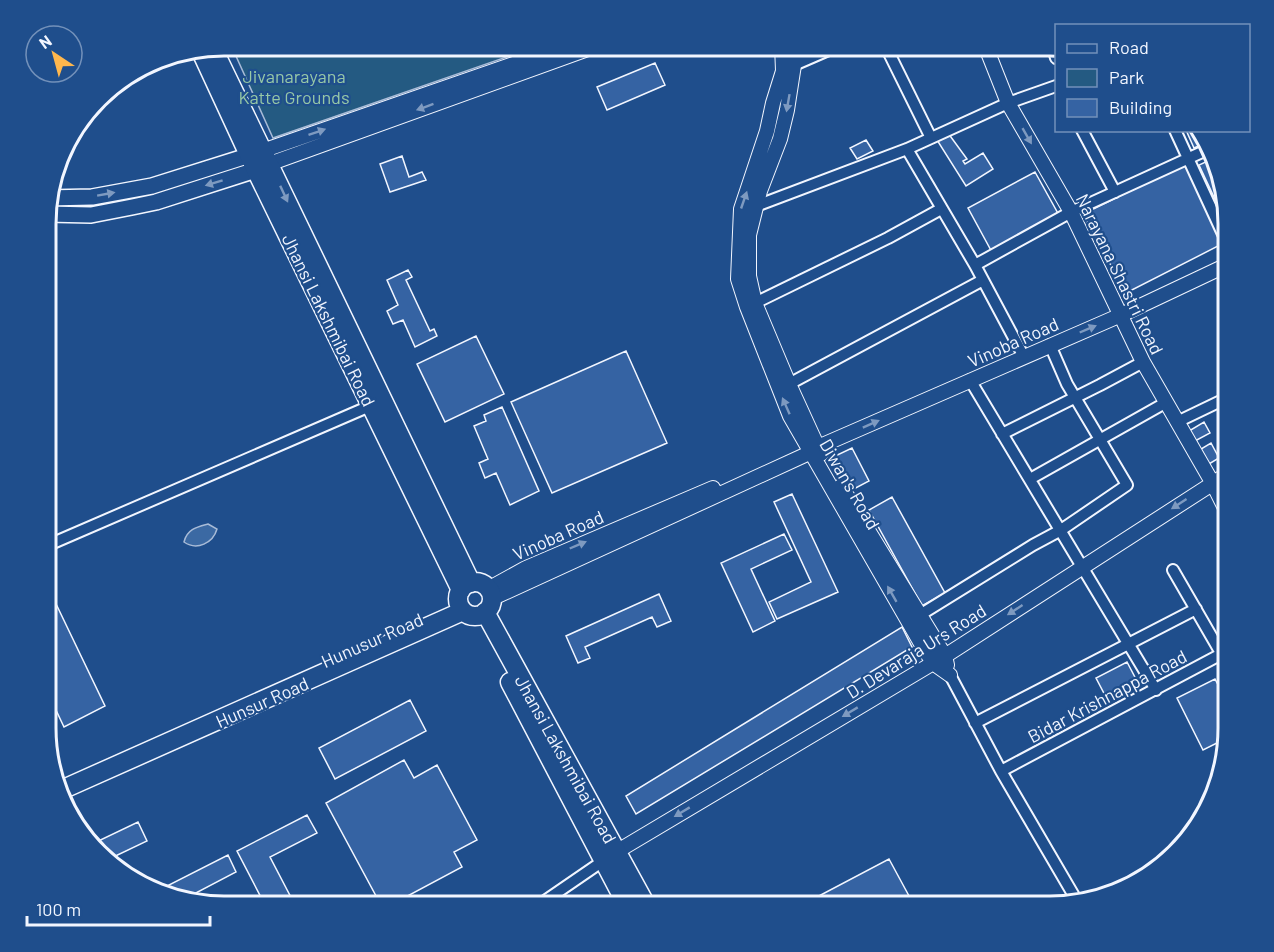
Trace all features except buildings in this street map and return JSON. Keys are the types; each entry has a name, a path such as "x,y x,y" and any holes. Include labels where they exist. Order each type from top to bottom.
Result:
{"main road":[{"name":"Jhansi Lakshmibai Road","path":"217,56 259,160 370,406 610,856 639,896"},
{"name":"Jhansi Lakshmibai Road","path":"204,57 259,160 474,600"},
{"path":"58,198 92,197 152,186 259,160"},
{"path":"56,214 91,215 156,202 259,160"},
{"name":"Hunusur Road","path":"63,777 474,600"},
{"name":"Hunsur Road","path":"66,788 474,600"},
{"name":"Jhansi Lakshmibai Road","path":"610,856 624,896"}],"street":[{"path":"525,65 544,56"},
{"path":"259,160 525,65 558,56"},
{"name":"Diwan's Road","path":"782,56 783,71 767,130 741,209 738,279 778,390 795,424 814,448 914,619 950,675"},
{"path":"794,56 788,110 756,206 749,235 748,276 755,303 814,448"},
{"path":"794,65 815,56"},
{"path":"890,56 931,138"},
{"name":"Narayana Shastri Road","path":"989,56 1008,103 1071,212 1143,362 1218,495"},
{"path":"756,206 907,149 1008,103 1055,86"},
{"path":"1083,132 1115,192"},
{"path":"1176,132 1218,225"},
{"path":"907,149 975,265 1024,357"},
{"path":"975,265 1071,212 1202,152"},
{"path":"755,303 888,238 941,209"},
{"name":"Vinoba Road","path":"474,600 526,568 802,448 814,448 1121,315 1218,269"},
{"path":"789,384 983,280"},
{"path":"914,619 1033,544 1061,530 1127,486 1066,384 1050,345"},
{"path":"1002,434 1143,362"},
{"path":"970,380 1156,690"},
{"path":"1177,422 1218,402"},
{"path":"1030,479 1165,403"},
{"path":"56,542 370,406"},
{"name":"D. Devaraja Urs Road","path":"610,856 939,659 1218,479"},
{"path":"1173,570 1218,641"},
{"path":"975,723 1196,609"},
{"name":"Bidar Krishnappa Road","path":"1001,771 1218,655"},
{"path":"950,675 1001,771 1073,895"},
{"path":"552,896 610,856"}],"green space":[{"name":"Jivanarayana Katte Grounds","path":"236,56 509,56 273,138"}],"shaded area":[{"path":"208,524 217,529 208,542 194,546 184,542 190,531"}]}
